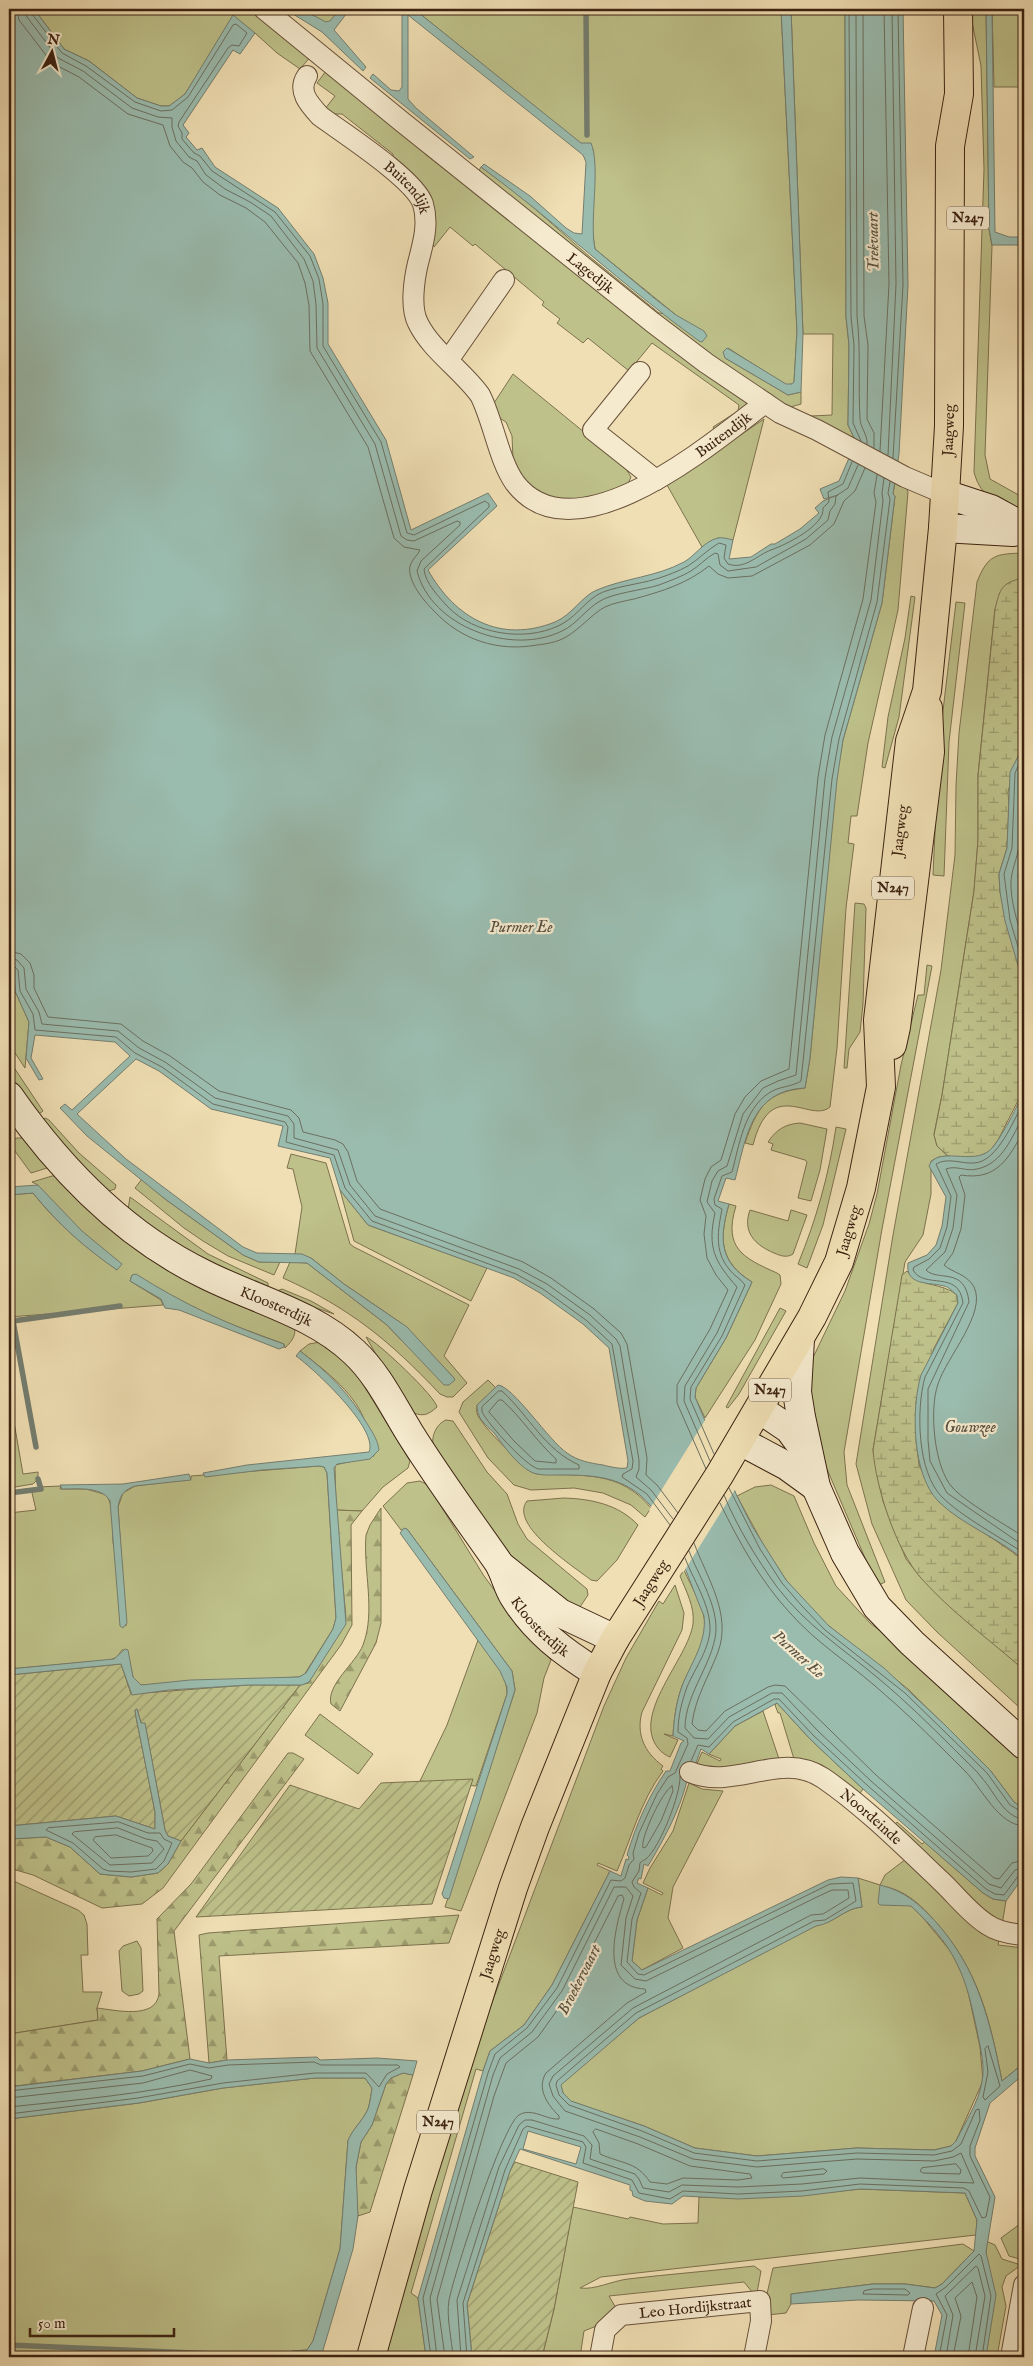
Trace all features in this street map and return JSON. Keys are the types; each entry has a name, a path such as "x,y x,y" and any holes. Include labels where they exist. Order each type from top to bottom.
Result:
{"main road":[{"name":"Jaagweg","path":"371,2357 418,2190 513,1888 535,1827 597,1673 615,1639 759,1409 825,1293 849,1231 866,1164 881,1087 878,1020 910,741 927,691 943,528 950,340 950,146 959,94 958,9"}],"street":[{"name":"Lagedijk","path":"264,9 652,322 706,363 780,413 835,439 905,477 945,494"},
{"name":"Buitendijk","path":"307,76 302,83 303,92 309,104 320,116 403,178 422,202 426,220 425,236 416,269 414,308 417,322 425,336 480,395 514,481 534,499 559,509 585,508 612,499 656,480 688,461 765,403"},
{"path":"449,360 504,280"},
{"path":"640,372 593,430 656,480"},
{"path":"945,494 990,509 1024,529"},
{"path":"943,528 1013,532 1024,529"},
{"name":"Kloosterdijk","path":"9,1096 31,1128 78,1182 121,1221 178,1261 316,1325 356,1353 381,1387 450,1497 499,1564 513,1596 548,1639 563,1652 597,1673"},
{"path":"800,1339 796,1392 816,1487 845,1553 877,1607 912,1643 1024,1745"},
{"path":"759,1409 789,1429 810,1457"},
{"path":"736,1447 788,1466 816,1487"},
{"name":"Kloosterdijk","path":"499,1564 560,1613 615,1639"},
{"name":"Noordeinde","path":"690,1772 714,1778 733,1777 783,1766 813,1772 843,1793 916,1857 977,1918 996,1930 1024,1935"},
{"path":"1011,2357 1024,2285"},
{"name":"Leo Hordijkstraat","path":"600,2357 605,2330 621,2315 760,2301 761,2321 754,2357"},
{"path":"913,2357 923,2308"}],"green space":[{"path":"34,9 257,9 312,55 300,69 277,53 255,33 196,77 185,94 177,101 169,106 161,106 137,98 89,61 64,49"},
{"path":"295,9 345,9 328,30"},
{"path":"414,9 781,9 797,331 794,382 786,385 728,348 725,358 788,395 801,392 801,404 787,408 738,376 477,174 481,167 518,194 590,257 659,313 676,315 595,249 592,229 593,149 581,144"},
{"path":"791,9 845,9 846,317 849,345 848,425 856,442 811,416 832,415 833,334 803,334"},
{"path":"972,9 986,9 989,229 992,246 985,455 990,479 1024,498 1024,514 999,503 981,489 974,472 984,169 981,66 972,22"},
{"path":"992,9 1024,9 1024,87 994,87"},
{"path":"326,71 416,138 425,154 746,400 747,407 715,431 713,427 738,411 739,405 652,343 629,371 588,338 583,343 557,323 560,319 542,305 544,302 475,244 473,246 450,227 434,247 393,162 393,154 342,114 333,114 325,109 335,96 317,83"},
{"path":"513,374 623,464 631,477 627,486 582,501 553,499 523,482 513,459 512,436 506,422 498,417 494,403"},
{"path":"764,419 733,540 718,538 702,547 667,485"},
{"path":"895,481 906,487 908,492 898,610 868,743 857,816 851,816 848,843 854,844 846,908 837,1048 830,1107 822,1111 791,1106 780,1107 770,1112 761,1124 753,1145 745,1143 754,1120 765,1104 781,1093 805,1088 810,1058 836,780 843,740 882,603 895,496 893,494"},
{"path":"1024,553 1024,579 1022,578 995,609 978,775 978,840 974,891 942,1095 934,1134 937,1146 948,1156 939,1157 931,1161 931,1194 923,1235 905,1262 873,1450 883,1501 906,1559 921,1578 1024,1670 1024,1721 1019,1707 937,1632 906,1600 872,1524 856,1464 893,1235 941,970 955,855 959,733 977,582 985,566 994,557"},
{"path":"1023,578 1024,745 1020,749 1008,792 1007,848 999,874 1000,892 1024,986 1024,1089 998,1140 990,1151 974,1159 948,1156 937,1146 934,1135 974,891 978,840 978,776 995,609 998,596 1003,588 1010,582"},
{"path":"911,596 915,597 899,717 885,768 882,767 888,717 905,638"},
{"path":"956,602 965,603 949,742 944,876 933,875 939,744"},
{"path":"855,903 864,904 866,908 863,1004 860,1032 849,1049 847,1068 844,1068"},
{"path":"927,965 932,966 882,1229 844,1452 847,1485 885,1582 877,1586 818,1448 808,1368 845,1291 869,1224 877,1194 901,1065 918,995 924,995"},
{"path":"9,968 14,972 15,991 29,1022 25,1068 9,1044"},
{"path":"9,1060 43,1111 36,1116 9,1079"},
{"path":"45,1118 79,1153 116,1185 115,1189 106,1192 41,1121"},
{"path":"800,1123 827,1129 820,1170 811,1201 798,1198 807,1162 771,1150 773,1144 768,1142 781,1128"},
{"path":"836,1127 846,1129 823,1225 807,1268 798,1264 811,1231 821,1197"},
{"path":"17,1138 26,1138 49,1165 47,1168 31,1173 9,1143 9,1141"},
{"path":"291,1154 326,1163 350,1244 469,1305 444,1356 467,1383 453,1397 440,1394 404,1358 368,1327 329,1301 283,1278 290,1262 307,1263 387,1325 400,1339 454,1378 401,1323 344,1284 311,1258 295,1254 302,1207 293,1169 287,1168"},
{"path":"52,1176 60,1176 294,1325 295,1332 292,1340 285,1348 284,1344 214,1318 132,1275 130,1281 161,1300 163,1305 9,1317 9,1195 33,1193 72,1235 117,1270 37,1195 38,1185 32,1182"},
{"path":"142,1179 165,1199 243,1255 259,1262 280,1262 274,1275 228,1256 184,1228 135,1188"},
{"path":"340,1190 368,1225 487,1268 471,1301 354,1241"},
{"path":"130,1197 208,1254 268,1283 268,1290 180,1252 128,1210"},
{"path":"729,1204 736,1206 732,1232 734,1242 739,1250 754,1262 780,1275 781,1284 755,1340 705,1418 695,1397 696,1388 726,1338 752,1282 733,1266 724,1248 724,1228"},
{"path":"750,1210 788,1221 791,1210 807,1215 793,1254 779,1255 767,1250 756,1242 749,1231 748,1218"},
{"path":"907,1271 917,1280 951,1291 957,1295 958,1303 934,1348 916,1402 916,1441 919,1464 938,1501 1024,1560 1024,1670 958,1614 921,1578 903,1552 883,1500 873,1450 902,1275"},
{"path":"282,1289 311,1301 334,1314 284,1297 277,1291"},
{"path":"780,1308 786,1311 739,1394 728,1408 726,1407"},
{"path":"366,1337 382,1348 405,1370 427,1392 437,1407 424,1415 409,1411"},
{"path":"320,1342 353,1368 410,1461 408,1468 383,1487 362,1511 336,1510 335,1465 374,1456 364,1419 352,1399 336,1381 300,1351 309,1344"},
{"path":"488,1380 496,1388 477,1405 477,1413 494,1436 531,1471 537,1474 599,1477 613,1481 639,1496 651,1508 645,1517 631,1505 603,1493 574,1488 531,1490 514,1485 488,1458 459,1412 463,1402"},
{"path":"9,1393 23,1474 38,1472 38,1479 33,1484 9,1488"},
{"path":"446,1420 453,1421 487,1472 507,1494 518,1524 527,1539 587,1589 588,1595 580,1607 561,1599 544,1588 527,1573 482,1518 434,1448 435,1432 439,1425"},
{"path":"324,1467 327,1473 336,1618 333,1629 304,1675 299,1677 141,1685 133,1677 127,1650 122,1650 117,1657 110,1660 9,1669 9,1513 36,1510 32,1493 38,1487 61,1486 60,1489 86,1489 107,1495 112,1508 113,1542 126,1626 118,1507 123,1493 135,1486 191,1479 191,1476"},
{"path":"420,1481 428,1485 484,1576 551,1660 544,1678 537,1713 461,1911 445,1907 515,1690 512,1671 407,1529 401,1530 383,1506 407,1483"},
{"path":"771,1485 794,1496 814,1543 836,1586 870,1623 911,1655 1024,1760 1024,1809 1014,1802 990,1770 908,1689 829,1626 786,1580 764,1546 737,1496 755,1487"},
{"path":"564,1498 594,1501 613,1507 638,1525 617,1560 597,1581 591,1580 559,1556 546,1545 527,1522 524,1511 527,1501"},
{"path":"381,1508 381,1623 376,1643 340,1711 331,1704 331,1697 337,1682 363,1645 367,1632 369,1605 366,1535"},
{"path":"336,1510 362,1511 351,1525 352,1625 341,1645 163,1888 142,1904 102,1908 33,1875 9,1868 9,1839 46,1837 70,1847 100,1874 131,1877 158,1873 168,1864 181,1841 300,1685 308,1683 346,1618"},
{"path":"684,1570 701,1606 705,1628 699,1651 680,1692 673,1736 664,1734 678,1740 670,1757 658,1748 652,1734 651,1719 656,1703 689,1638 693,1624 691,1605 680,1576"},
{"path":"675,1585 684,1613 682,1630 642,1712 640,1720 641,1735 646,1749 663,1766 661,1769 663,1771 642,1807 617,1871 598,1863 597,1865 610,1871 552,1985 524,2025 490,2051 483,2071 476,2069 411,2293 418,2298 426,2357 384,2357 468,2066 604,1706 626,1658 659,1601 663,1604"},
{"path":"478,1640 501,1672 507,1694 476,1786 420,1781 447,1725"},
{"path":"121,1664 131,1694 248,1685 300,1685 181,1841 168,1836 165,1830 145,1724 141,1723 137,1709 135,1710 136,1717 155,1812 155,1829 116,1816 9,1826 9,1675"},
{"path":"777,1703 810,1739 863,1789 858,1796 794,1759 780,1713 778,1713 775,1705"},
{"path":"763,1711 779,1759 730,1771 696,1766 702,1752 720,1761 721,1759 709,1754 735,1726"},
{"path":"320,1714 373,1754 358,1774 305,1735"},
{"path":"288,1753 293,1753 304,1759 174,1931 190,2059 142,2071 15,2086 9,2053 9,2034 98,2020 97,2008 134,2012 151,2007 156,2002 159,1994 157,1919 191,1884"},
{"path":"473,1779 432,1904 196,1917 290,1785 359,1809 381,1783"},
{"path":"689,1783 702,1789 723,1791 673,1887 668,1918 683,1948 642,1970 632,1961 637,1920 648,1888 662,1895 663,1893 643,1883 673,1831"},
{"path":"897,1822 922,1844 925,1842 983,1893 993,1899 1006,1901 1002,1925 989,1919 892,1828"},
{"path":"906,1859 999,1940 998,1945 1024,1948 1024,2063 1002,2081 987,2015 972,1976 961,1957 949,1938 922,1907 903,1893 880,1886 911,1906 924,1919 952,1953 966,1982 980,2047 983,2081 956,2141 951,2146 934,2150 857,2148 757,2156 695,2148 644,2126 570,2101 563,2093 560,2084 639,2018 816,1925 828,1922 850,1910 862,1907 858,1878 880,1885 885,1875"},
{"path":"9,1879 78,1910 84,1915 87,1924 88,1955 81,1955 83,1992 102,1992 97,2008 98,2020 9,2034"},
{"path":"459,1915 449,1943 219,1956 227,2060 209,2063 199,1935"},
{"path":"137,1941 141,1948 143,1991 129,1996 122,1991 119,1951 123,1946"},
{"path":"9,2053 15,2086 9,2087"},
{"path":"403,2073 413,2075 370,2212 358,2216 355,2186 356,2167 361,2142 372,2125 386,2084 391,2078"},
{"path":"315,2078 365,2078 372,2088 368,2109 348,2141 340,2249 313,2341 307,2350 292,2351 290,2357 9,2357 9,2119 139,2103 223,2088"},
{"path":"515,2162 578,2182 554,2309 542,2357 472,2357 467,2304 510,2171"},
{"path":"860,2189 965,2193 977,2220 976,2235 601,2277 580,2288 592,2288 628,2279 754,2266 761,2271 757,2293 753,2293 744,2282 609,2296 616,2308 599,2325 584,2331 580,2357 542,2357 554,2309 573,2207 628,2219 630,2217 663,2224 698,2223 699,2197 780,2196"},
{"path":"1024,2221 1024,2250 1021,2256 1023,2260 1009,2256 1001,2238"},
{"path":"986,2241 995,2245 1002,2259 1021,2265 1006,2276 1002,2287 1006,2306 997,2357 986,2357"},
{"path":"963,2244 974,2251 942,2284 935,2288 905,2284 873,2284 791,2294 791,2304 786,2313 767,2315 766,2298 773,2268"}],"water":[{"name":"Purmer Ee","path":"9,9 34,9 64,49 89,61 137,98 161,106 169,106 185,94 233,15 255,33 240,54 233,50 183,125 189,133 186,137 197,150 202,148 215,167 278,208 314,254 323,278 328,303 328,344 386,440 411,530 488,493 497,506 428,570 439,587 466,613 481,622 498,628 516,630 535,628 555,622 567,615 592,593 608,586 673,567 684,562 708,542 718,538 733,540 729,559 751,557 800,529 819,513 815,508 823,501 838,495 824,499 820,489 839,481 856,442 848,425 849,345 846,317 845,9 903,9 908,285 899,454 882,603 843,740 837,780 810,1058 805,1088 787,1091 773,1097 762,1107 748,1133 735,1180 726,1178 718,1201 729,1204 724,1228 724,1249 733,1266 752,1282 726,1338 696,1388 695,1397 737,1496 752,1526 786,1580 829,1626 884,1668 945,1725 990,1770 1014,1802 1024,1809 1024,1876 1006,1901 993,1899 983,1893 863,1789 810,1739 777,1703 735,1726 709,1754 701,1749 696,1763 684,1777 687,1781 675,1814 648,1866 644,1864 641,1879 639,1878 637,1883 648,1888 637,1920 632,1961 642,1970 828,1880 841,1877 858,1878 862,1907 850,1910 822,1925 816,1926 639,2018 561,2085 563,2093 571,2101 644,2126 695,2148 757,2156 857,2148 934,2150 951,2146 956,2141 978,2097 983,2076 980,2047 964,1979 949,1950 927,1921 911,1906 880,1905 878,1903 880,1885 904,1895 917,1904 936,1922 962,1958 972,1977 987,2017 1002,2081 1024,2063 1024,2074 990,2103 975,2148 975,2156 995,2197 986,2252 996,2295 986,2357 934,2357 942,2315 934,2301 859,2300 791,2304 791,2294 873,2284 905,2284 935,2288 942,2284 974,2251 977,2220 965,2193 860,2189 803,2196 738,2199 683,2196 672,2204 645,2201 633,2196 630,2185 520,2149 510,2171 467,2304 472,2357 426,2357 418,2298 490,2051 524,2025 552,1985 610,1871 621,1876 626,1859 628,1860 629,1857 627,1855 643,1811 666,1771 670,1771 681,1743 684,1741 673,1736 676,1711 682,1686 701,1644 704,1616 670,1535 651,1506 640,1495 613,1480 582,1475 541,1475 531,1472 515,1460 478,1414 477,1405 498,1385 513,1394 559,1447 571,1456 615,1468 627,1468 628,1461 609,1348 583,1324 540,1293 514,1278 368,1225 340,1190 330,1158 278,1146 283,1126 211,1109 159,1071 136,1059 77,1114 126,1159 243,1247 257,1253 302,1254 311,1258 344,1284 407,1327 454,1378 455,1380 449,1385 444,1385 387,1325 307,1263 259,1262 243,1255 165,1199 87,1136 60,1108 65,1104 72,1110 130,1056 115,1042 35,1035 31,1058 43,1079 39,1080 26,1058 29,1022 15,991 14,972 9,968","holes":["528,2131 581,2147 576,2164 523,2149"]},
{"path":"285,9 301,9 326,22 330,21 340,9 350,9 334,30 366,67 363,71 322,32"},
{"path":"402,9 414,9 581,143 591,143 595,165 593,223 595,249 676,315 704,331 707,336 702,342 643,298 481,167 484,164 530,196 566,228 574,233 582,234 586,162 583,155 408,15 408,99 474,157 470,159 370,78 373,74 391,90 399,91 402,87"},
{"path":"781,9 791,9 803,334 801,392 788,395 725,358 723,352 727,348 786,384 794,382 797,331"},
{"path":"986,9 992,9 995,232 1009,237 1024,237 1024,245 992,245 989,229"},
{"path":"1024,745 1024,986 1005,921 999,874 1007,848 1010,772"},
{"name":"Gouwzee","path":"1024,1089 1024,1560 948,1510 929,1489 923,1475 916,1441 915,1423 918,1389 921,1375 958,1303 957,1295 948,1287 919,1282 910,1276 908,1263 927,1255 936,1245 942,1226 946,1197 929,1166 933,1160 947,1156 974,1156 990,1150 1009,1121"},
{"path":"38,1185 82,1231 122,1264 117,1270 72,1235 33,1193 9,1195 9,1187"},
{"path":"136,1274 190,1305 245,1330 284,1344 284,1347 279,1349 179,1310 165,1308 161,1299 130,1281 132,1275"},
{"path":"300,1351 320,1367 346,1393 372,1431 379,1450 370,1459 337,1464 334,1468 346,1624 309,1682 302,1685 248,1685 169,1690 132,1695 121,1664 9,1675 9,1669 114,1659 125,1649 128,1650 133,1677 141,1685 190,1680 299,1677 306,1673 333,1629 336,1618 327,1473 324,1467 262,1470 205,1477 203,1473 247,1465 369,1452 369,1442 364,1429 355,1415 330,1386 296,1356"},
{"path":"189,1474 191,1480 135,1486 125,1491 120,1499 118,1507 127,1623 123,1628 120,1626 110,1501 106,1496 95,1491 62,1489 60,1485 123,1484"},
{"path":"404,1528 407,1529 512,1671 515,1690 449,1899 444,1898 442,1894 507,1694 507,1687 500,1671 400,1533"},
{"path":"137,1709 141,1723 145,1723 165,1830 168,1836 181,1841 168,1864 158,1873 131,1877 100,1874 70,1847 46,1837 9,1839 9,1826 116,1816 155,1829 155,1812 136,1717 135,1710"},
{"path":"317,2057 320,2060 377,2058 417,2061 413,2075 403,2073 391,2078 386,2084 372,2125 361,2142 356,2167 358,2216 353,2249 321,2357 290,2357 292,2351 307,2350 313,2341 340,2249 348,2140 369,2107 372,2088 365,2078 315,2078 223,2088 139,2103 9,2119 9,2087 142,2071 190,2059 209,2063 227,2060"}],"pier":[{"path":"707,1417 736,1488 683,1573 667,1534 649,1510"}],"waterway":[{"path":"586,9 587,135"},
{"path":"13,1321 120,1306"},
{"path":"9,1321 13,1321 36,1447"},
{"path":"9,1493 41,1489 38,1479"},
{"path":"9,2345 283,2357"}],"water label":[{"name":"Trekvaart","path":"874,242"},
{"name":"Broekervaart","path":"580,1980"}]}
